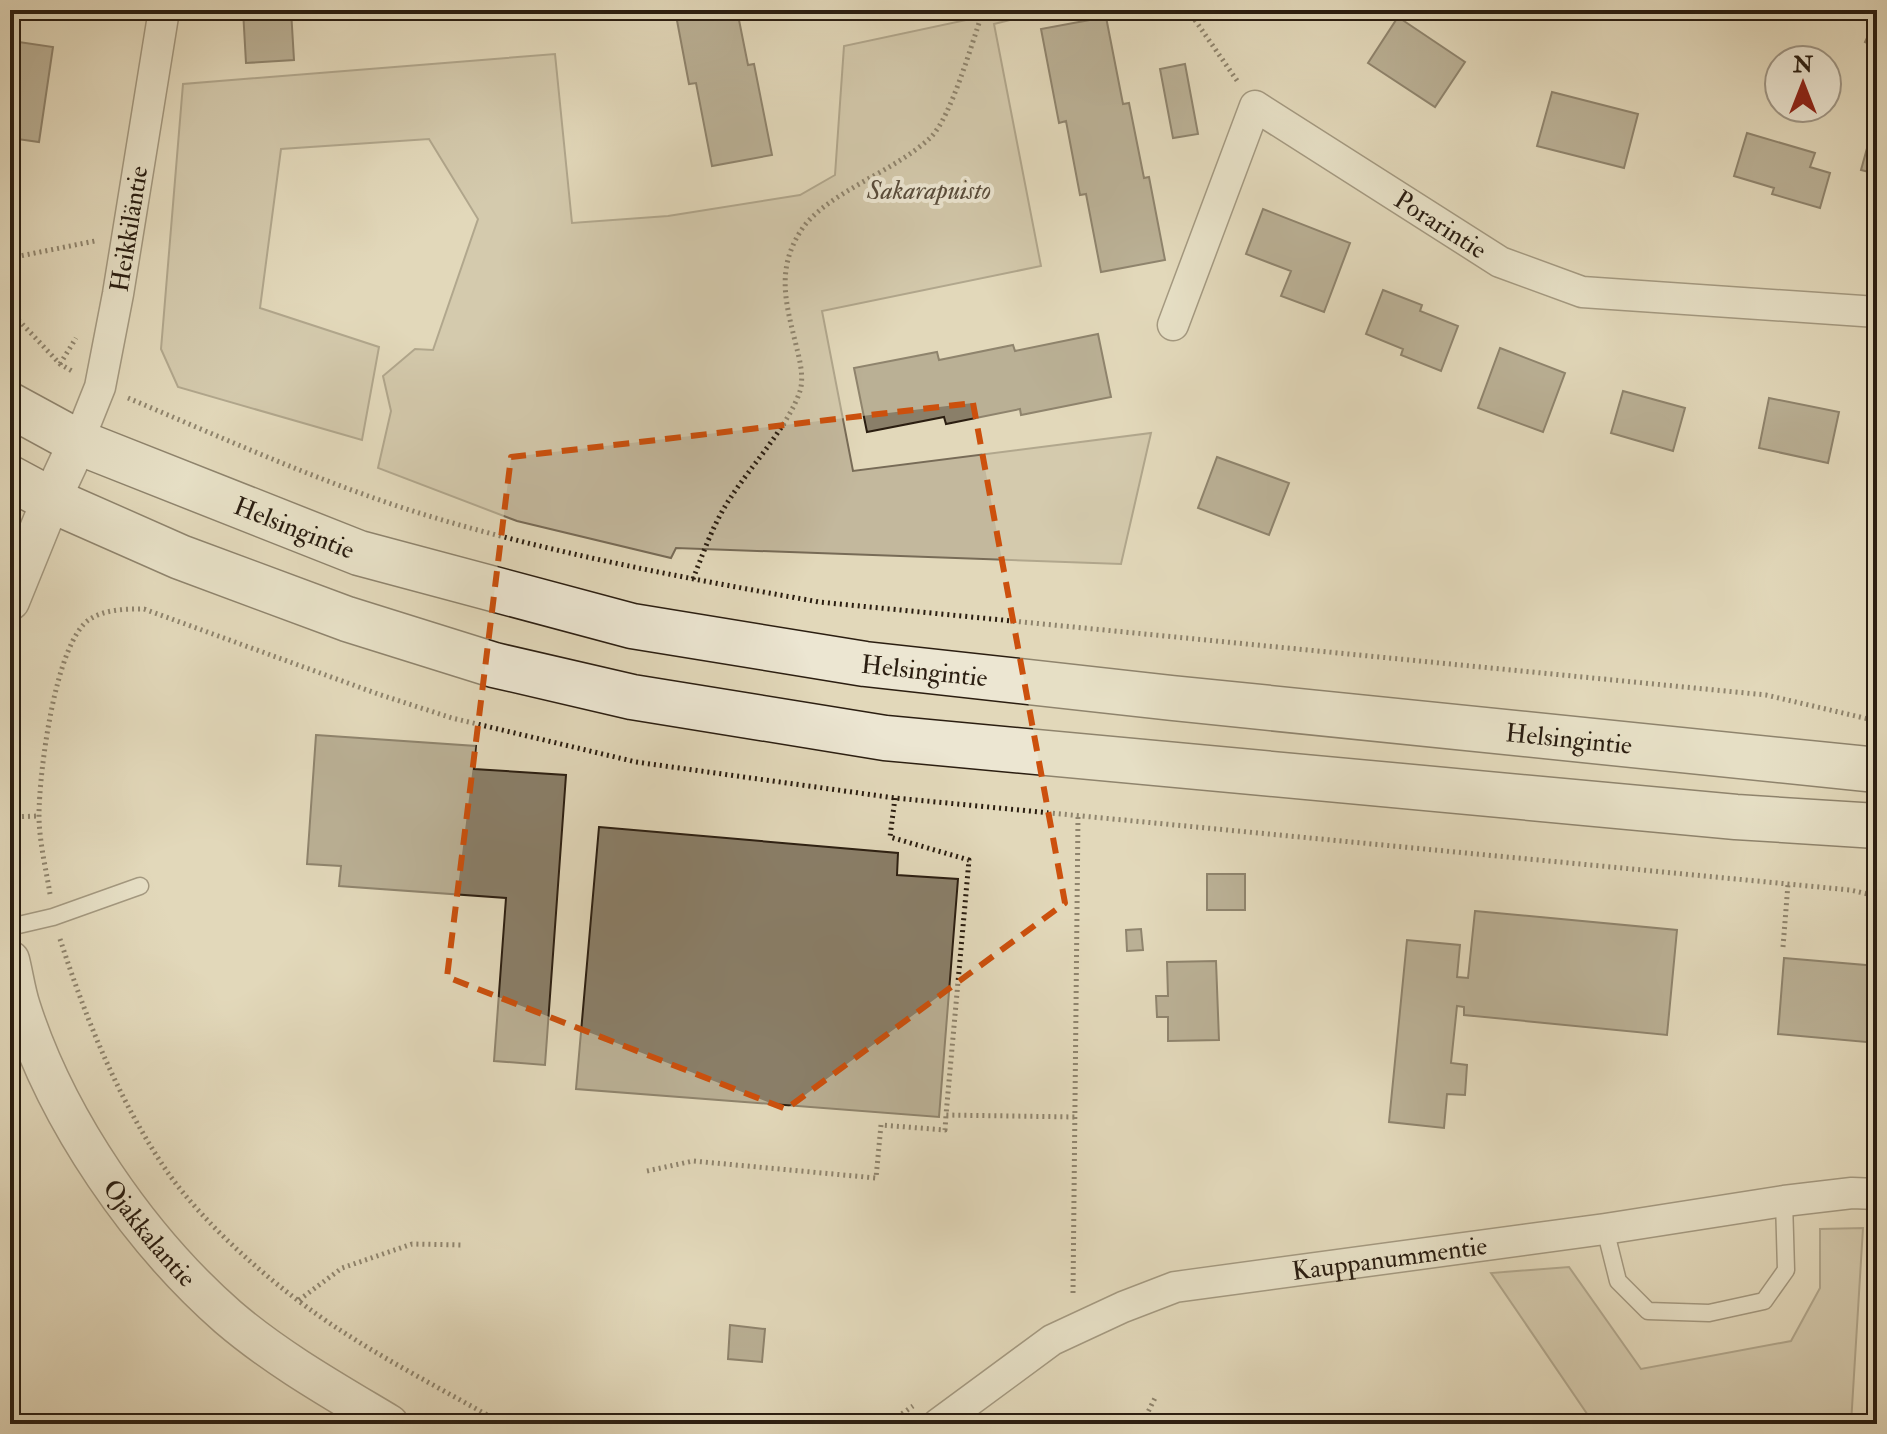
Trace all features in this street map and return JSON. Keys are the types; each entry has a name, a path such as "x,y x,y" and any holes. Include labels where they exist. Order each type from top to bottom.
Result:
{"main road":[{"name":"Helsingintie","path":"10,405 78,442 359,553 632,626 865,664 1877,770"},
{"path":"10,478 51,500 180,557 347,619 494,665 632,697 885,738 1736,817 1877,826"}],"street":[{"name":"Heikkiläntie","path":"78,442 100,387 164,10"},
{"name":"Porarintie","path":"1255,106 1500,262 1582,292 1877,312"},
{"path":"1173,325 1255,106"},
{"path":"10,601 78,442"},
{"name":"Ojakkalantie","path":"10,960 21,1007 54,1089 100,1169 156,1243 227,1316 299,1371 389,1424"},
{"name":"Kauppanummentie","path":"938,1424 1052,1340 1175,1287 1605,1229 1784,1201 1852,1193 1877,1194"}],"lane":[{"path":"10,927 53,917 140,886"},
{"path":"1605,1229 1618,1281 1648,1311 1709,1313 1764,1301 1786,1270 1784,1201"}],"path":[{"path":"693,579 729,499 791,411 801,388 801,362 783,292 787,260 800,232 820,208 895,165 932,136 943,119 982,14 1000,10"},
{"path":"1188,10 1255,106"},
{"path":"10,258 105,239"},
{"path":"10,311 60,364 100,387 319,477 436,519 547,549 819,602 1766,695 1877,721"},
{"path":"503,1424 340,1330 271,1279 221,1234 167,1172 127,1105 83,1008 53,917 39,816 51,707 68,649 89,619 116,609 144,609 452,718 636,762 895,798 1850,890 1877,896"},
{"path":"647,1171 693,1161 876,1178 881,1125 945,1130 969,860 890,837 895,798"},
{"path":"10,817 39,816"},
{"path":"1073,1293 1078,816"},
{"path":"1783,947 1788,884"},
{"path":"946,1115 1075,1117"},
{"path":"299,1300 342,1268 412,1244 463,1245"},
{"path":"1087,1424 1145,1418 1156,1396"}],"highlighted area":[{"path":"973,403 1065,903 786,1109 447,977 511,457"}],"green space":[{"name":"Sakarapuisto","path":"970,10 1050,10 994,24 1041,266 822,311 853,471 1151,433 1121,564 676,548 671,558 517,521 378,468 391,411 383,376 415,349 433,350 478,219 429,139 281,149 260,308 379,347 362,440 178,387 161,349 183,84 555,54 572,223 668,216 800,195 835,175 844,46 971,19"},
{"path":"1863,1228 1851,1424 1594,1424 1491,1273 1569,1267 1641,1369 1791,1341 1820,1288 1820,1229"}],"building":[{"path":"243,10 291,10 294,60 246,63"},
{"path":"675,10 737,10 748,65 754,64 772,155 712,166 696,83 689,84"},
{"path":"1106,17 1123,104 1129,103 1144,178 1149,177 1165,260 1101,272 1086,194 1080,195 1066,121 1059,123 1041,29"},
{"path":"1398,17 1465,62 1435,107 1368,63"},
{"path":"1877,17 1877,48 1865,42"},
{"path":"12,41 53,47 39,142 10,138"},
{"path":"1185,64 1198,134 1173,138 1160,69"},
{"path":"1552,92 1638,114 1624,168 1537,146"},
{"path":"1877,112 1877,174 1861,170"},
{"path":"1747,133 1815,153 1810,167 1830,173 1820,208 1772,194 1774,188 1734,176"},
{"path":"1263,209 1350,243 1324,312 1281,296 1291,271 1246,254"},
{"path":"1383,290 1422,305 1420,311 1458,326 1441,371 1401,355 1403,349 1366,334"},
{"path":"1098,334 1111,397 1021,415 1020,409 946,424 944,417 867,432 854,368 937,352 939,360 1013,345 1015,351"},
{"path":"1500,348 1565,373 1543,432 1478,408"},
{"path":"1623,391 1685,408 1673,451 1611,433"},
{"path":"1769,398 1839,412 1828,463 1759,448"},
{"path":"1217,457 1289,483 1269,535 1198,508"},
{"path":"316,735 476,746 474,769 566,775 545,1065 494,1061 506,898 339,886 341,866 307,864"},
{"path":"599,827 898,853 897,875 958,879 939,1117 576,1089"},
{"path":"1207,874 1245,874 1245,910 1207,910"},
{"path":"1475,911 1677,930 1667,1035 1464,1015 1464,1007 1457,1006 1451,1063 1467,1065 1465,1095 1447,1094 1444,1128 1389,1122 1407,940 1460,945 1457,977 1468,978"},
{"path":"1141,929 1143,950 1127,951 1126,930"},
{"path":"1784,958 1877,966 1877,1043 1778,1034"},
{"path":"1216,961 1219,1040 1168,1041 1168,1017 1157,1017 1156,996 1168,996 1167,962"},
{"path":"730,1325 765,1329 762,1362 728,1359"},
{"path":"1288,1415 1467,1424 1287,1424"}]}
